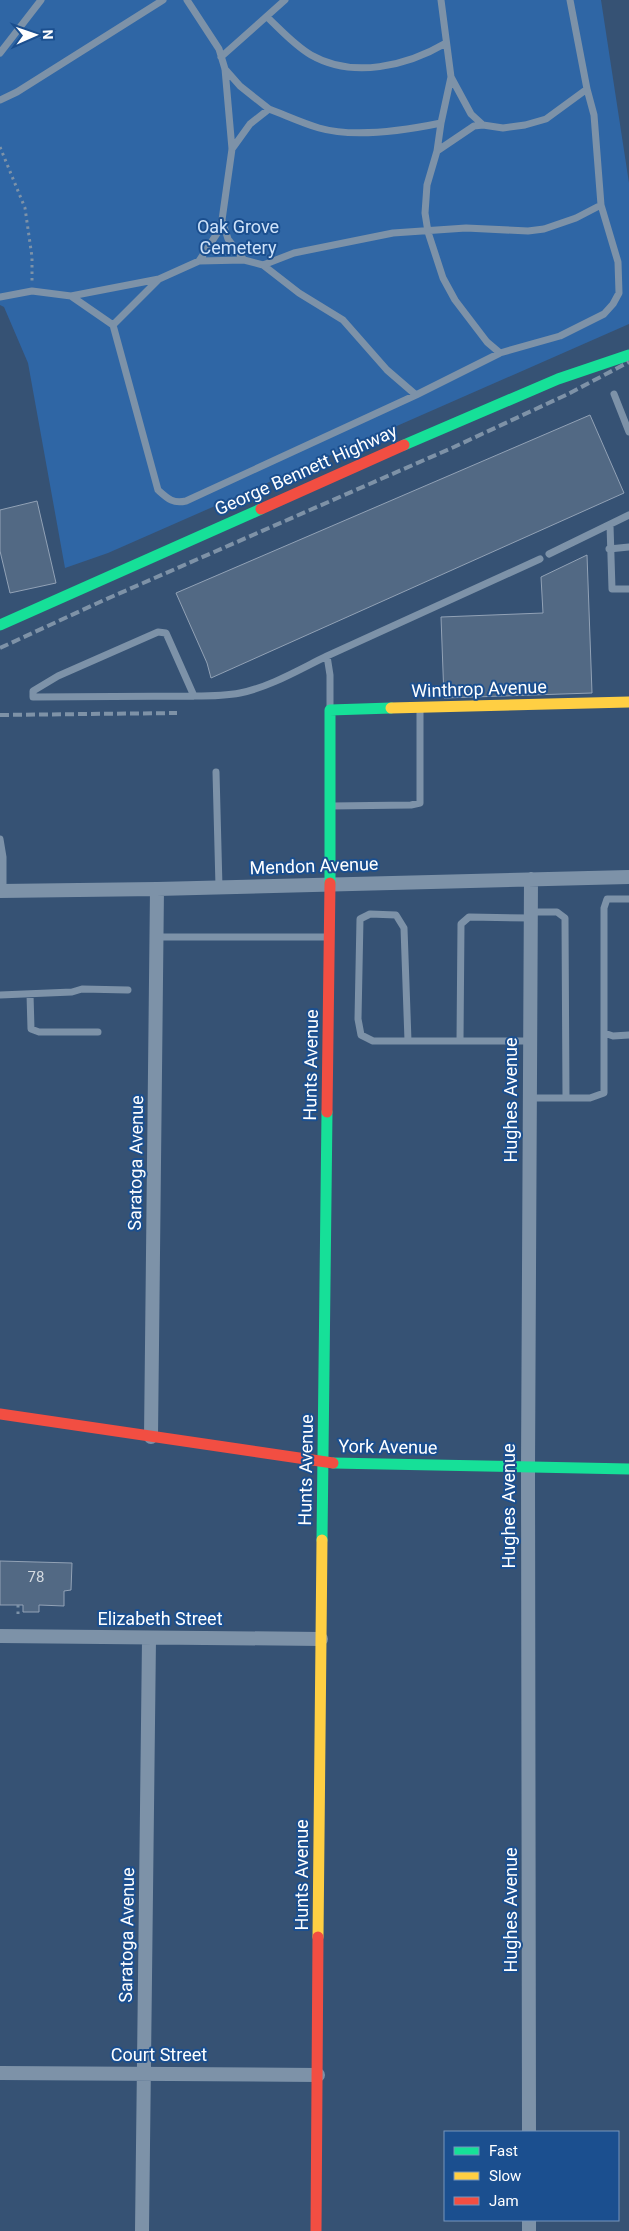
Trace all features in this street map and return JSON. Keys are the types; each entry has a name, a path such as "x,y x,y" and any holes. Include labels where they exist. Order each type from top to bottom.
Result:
{"street":[{"name":"George Bennett Highway","path":"0,625 449,425 558,379 629,355"},
{"name":"Winthrop Avenue","path":"330,710 629,702"},
{"name":"Hunts Avenue","path":"316,2231 320,1639 330,937 330,710"},
{"name":"Mendon Avenue","path":"1,891 157,889 629,876"},
{"name":"Hughes Avenue","path":"529,2131 528,1466 531,879"},
{"name":"Saratoga Avenue","path":"151,1437 157,889"},
{"name":"York Avenue","path":"0,1414 323,1462 629,1469"},
{"name":"Elizabeth Street","path":"0,1636 149,1639 320,1639"},
{"name":"Saratoga Avenue","path":"142,2231 149,1639"},
{"name":"Court Street","path":"0,2073 318,2075"}],"lane":[{"path":"0,53 40,0"},
{"path":"0,100 25,87 163,0"},
{"path":"187,0 210,35 225,68 232,149 222,220 218,232 198,261"},
{"path":"221,57 285,0"},
{"path":"441,0 451,77 471,114 483,125"},
{"path":"71,296 113,326 158,490 168,500 177,504 186,502 416,395 500,353 560,336 596,319 604,314 619,293 618,262 601,206 594,115 587,89 570,0"},
{"path":"267,17 310,55 346,68 370,67 405,61 426,54 446,43"},
{"path":"225,68 240,86 269,109 321,128 355,131 401,131 441,123"},
{"path":"451,77 437,151 427,186 424,213 443,278 455,300 482,337 500,353"},
{"path":"437,151 474,126 483,125 503,128 525,126 546,119 587,89"},
{"path":"232,149 250,124 269,109"},
{"path":"263,266 294,253 393,233 466,228 528,231 562,223 601,206"},
{"path":"222,220 228,239 244,260"},
{"path":"0,297 32,291 71,296 159,278 198,261 244,260 263,266 299,293 343,320 387,370 416,395"},
{"path":"113,326 159,278"},
{"path":"614,394 629,432"},
{"path":"549,554 629,515"},
{"path":"610,525 612,589 629,589"},
{"path":"610,549 629,547"},
{"path":"194,696 166,633 158,632 58,676 33,691 33,697 220,696 256,688 540,559"},
{"path":"327,656 330,675 330,710"},
{"path":"330,806 411,805 420,803 420,708"},
{"path":"216,772 219,887"},
{"path":"0,839 3,857 1,891"},
{"path":"530,1098 590,1098 604,1093 604,908 607,899 629,899"},
{"path":"460,1041 461,924 469,917 531,915 557,912 565,918 566,1098"},
{"path":"408,1041 404,928 396,915 370,914 360,919 358,1019 361,1035 373,1041 530,1042"},
{"path":"157,937 330,937"},
{"path":"0,995 72,992 82,989 128,990"},
{"path":"30,994 31,1029 39,1032 98,1032"},
{"path":"604,1033 613,1036 629,1035"}],"path":[{"path":"0,147 25,208 32,257 32,291"},
{"path":"18,1606 18,1614"}],"green space":[{"name":"Oak Grove Cemetery","path":"0,0 601,0 629,183 629,324 108,553 65,568 28,363 4,307 0,305"}],"building":[{"path":"590,415 624,493 211,678 207,663 176,593"},
{"path":"37,501 56,583 10,593 0,551 0,510"},
{"path":"587,555 592,693 444,698 441,617 543,613 541,577"},
{"path":"0,1561 72,1563 71,1590 64,1591 64,1606 39,1605 39,1612 23,1612 23,1605 0,1605"}],"railway":[{"path":"0,648 102,601 454,447 568,394 629,362"},
{"path":"0,715 177,713"}],"traffic: fast":[{"path":"404,445 558,379 629,355"},
{"path":"0,625 261,509"},
{"path":"330,883 330,710 391,708"},
{"path":"322,1540 327,1112"},
{"path":"333,1463 629,1469"}],"traffic: slow":[{"path":"391,708 629,702"},
{"path":"318,1937 322,1540"}],"traffic: jam":[{"path":"261,509 404,445"},
{"path":"327,1112 330,883"},
{"path":"0,1414 333,1463"},
{"path":"316,2231 318,1937"}]}
